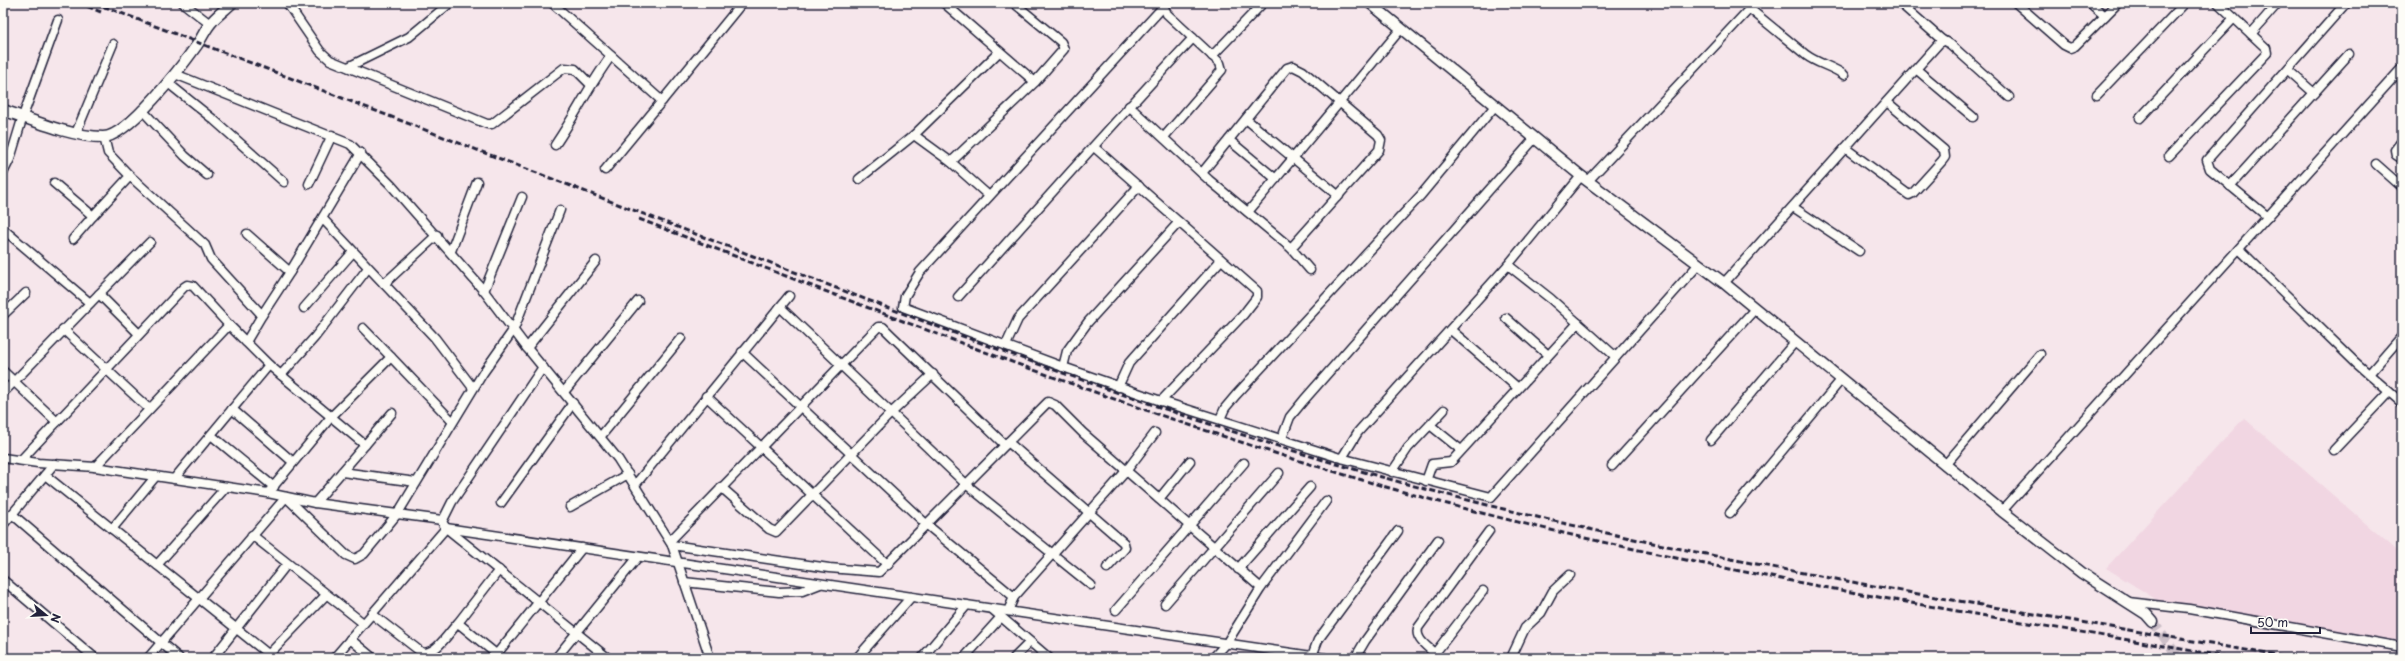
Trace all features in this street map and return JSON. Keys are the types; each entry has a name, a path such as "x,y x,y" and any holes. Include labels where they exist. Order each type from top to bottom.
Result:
{"street":[{"path":"182,3 210,24"},
{"path":"3,110 76,133 104,137 118,132 168,83 210,24 232,3"},
{"path":"287,3 325,56 348,67 487,124 492,124 564,68 568,67 574,69 590,84"},
{"path":"348,67 409,37 450,3"},
{"path":"552,3 662,101"},
{"path":"605,170 742,3"},
{"path":"944,3 1034,82"},
{"path":"951,162 1034,82 1062,52 1064,47 1061,42 1014,3"},
{"path":"1212,56 1263,3"},
{"path":"1370,3 1400,30 1584,179 1724,283 2002,511 2082,573 2146,614 2153,622"},
{"path":"1900,3 1942,40 1950,44 2008,97"},
{"path":"2016,3 2064,45 2070,48 2075,46 2118,3"},
{"path":"2090,3 2105,16"},
{"path":"2098,95 2185,3"},
{"path":"2169,156 2265,55 2266,48 2218,3"},
{"path":"2251,34 2278,3"},
{"path":"2268,217 2210,169 2207,160 2346,3"},
{"path":"1164,137 1221,72 1220,63 1167,14 1162,5 920,272 902,304 910,311 1006,344 1118,387 1342,458 1486,497 1493,496 1699,264"},
{"path":"1342,458 1358,432 1451,330 1584,179 1750,5 1815,61 1833,67 1844,75"},
{"path":"2140,118 2234,18"},
{"path":"3,173 10,159 23,116 58,20"},
{"path":"1248,212 1400,30"},
{"path":"958,297 1094,147 1129,106 1193,38"},
{"path":"1724,283 1942,40"},
{"path":"76,133 113,44"},
{"path":"859,179 914,134 999,52"},
{"path":"2230,186 2349,54"},
{"path":"555,145 578,112 590,84 611,56"},
{"path":"1202,172 1290,66 1298,67 1340,102 1378,135 1381,143 1379,150 1291,248"},
{"path":"1916,69 1973,117"},
{"path":"2002,511 2402,69"},
{"path":"2288,70 2314,93"},
{"path":"175,74 332,135 350,144 361,153 452,252 514,329 527,348 602,436 635,485 673,550 710,658"},
{"path":"168,83 214,120 284,182"},
{"path":"1845,148 1909,194 1913,193 1945,157 1944,150 1887,102"},
{"path":"1129,106 1202,172 1291,248 1310,270"},
{"path":"1220,419 1225,408 1236,395 1421,195 1495,106"},
{"path":"142,110 185,156 208,175"},
{"path":"1246,118 1339,196"},
{"path":"914,134 951,162 989,196"},
{"path":"309,184 332,135"},
{"path":"104,137 108,153 130,176 205,245 211,259 262,315"},
{"path":"1282,438 1290,417 1304,400 1535,138"},
{"path":"1229,140 1276,179"},
{"path":"2402,141 2395,150 2396,155 2402,159"},
{"path":"1094,147 1253,288 1258,297 1243,315 1161,401"},
{"path":"246,342 323,219 361,153"},
{"path":"2376,164 2402,187"},
{"path":"73,239 130,176"},
{"path":"452,252 477,182"},
{"path":"54,183 93,216"},
{"path":"1006,344 1018,319 1138,186"},
{"path":"484,291 522,197"},
{"path":"1793,207 1859,252"},
{"path":"286,497 346,554 355,559 364,554 398,513 452,421 514,329 560,210"},
{"path":"323,219 435,338 473,388"},
{"path":"1063,367 1067,351 1080,332 1179,222"},
{"path":"3,228 90,303"},
{"path":"247,234 290,272"},
{"path":"384,284 436,235"},
{"path":"3,393 63,329 150,242"},
{"path":"2239,248 2369,374 2402,403"},
{"path":"304,308 353,252"},
{"path":"1118,387 1129,363 1222,260"},
{"path":"527,348 596,261"},
{"path":"1508,265 1551,298 1616,357"},
{"path":"281,375 315,337 368,268"},
{"path":"21,460 138,334 187,285 193,286 269,365 330,418 365,444"},
{"path":"3,315 26,293"},
{"path":"99,294 138,334"},
{"path":"635,485 789,296"},
{"path":"564,392 638,301"},
{"path":"780,307 890,414 968,485 1091,585"},
{"path":"1612,466 1755,309"},
{"path":"1506,318 1548,355"},
{"path":"1426,481 1432,464 1448,463 1578,323"},
{"path":"95,467 229,325"},
{"path":"673,550 721,487 840,364 876,328 880,327 890,334 1006,443 1124,544 1124,548 1107,568"},
{"path":"363,328 452,421"},
{"path":"63,329 150,409"},
{"path":"1451,330 1518,388"},
{"path":"2369,374 2402,336"},
{"path":"602,436 681,338"},
{"path":"1711,440 1795,342"},
{"path":"742,352 926,524 1013,599"},
{"path":"1945,465 2040,354"},
{"path":"268,493 330,418 391,357"},
{"path":"174,479 269,365"},
{"path":"442,520 452,502 543,367"},
{"path":"3,370 57,422"},
{"path":"721,487 774,532 779,529 890,414 933,374"},
{"path":"1730,513 1841,380"},
{"path":"2334,450 2389,392"},
{"path":"706,396 888,565"},
{"path":"501,503 573,403"},
{"path":"446,528 638,557 673,550 874,573 879,572 888,565 926,524 968,485 1045,403 1051,403 1189,527 1261,588"},
{"path":"232,409 293,462"},
{"path":"1392,472 1408,448 1444,410"},
{"path":"314,503 392,414"},
{"path":"1430,425 1461,450"},
{"path":"1008,610 1013,599 1051,554 1127,470 1155,433"},
{"path":"212,435 274,486"},
{"path":"3,458 95,467 268,493 314,503 442,520"},
{"path":"1159,499 1190,460"},
{"path":"1116,610 1244,463"},
{"path":"3,525 54,464"},
{"path":"342,472 416,482"},
{"path":"1165,604 1215,549 1279,473"},
{"path":"570,507 628,474"},
{"path":"44,475 198,599 237,627 271,656 326,595"},
{"path":"112,529 156,476"},
{"path":"157,565 226,487"},
{"path":"1238,569 1310,487"},
{"path":"148,658 286,497"},
{"path":"1213,658 1227,640 1261,588 1326,501"},
{"path":"12,514 179,658"},
{"path":"442,520 446,528 608,658"},
{"path":"334,658 446,528"},
{"path":"1308,654 1398,531"},
{"path":"1483,591 1433,656 1419,638 1418,628 1489,531"},
{"path":"252,535 363,623"},
{"path":"1356,655 1438,540"},
{"path":"458,623 499,656 538,602 582,548"},
{"path":"673,550 821,584 992,609 1227,640 1325,658"},
{"path":"556,658 578,633 638,557"},
{"path":"213,658 287,564"},
{"path":"372,614 416,649 425,654 433,651 458,623 499,570"},
{"path":"1511,658 1525,628 1541,613 1553,590 1570,575"},
{"path":"3,580 95,658"},
{"path":"684,582 779,592 802,591 821,584"},
{"path":"857,658 911,597"},
{"path":"2128,602 2189,610 2402,647"},
{"path":"922,658 967,605"},
{"path":"992,609 1049,658"},
{"path":"964,658 1001,617"},
{"path":"350,639 373,658"},
{"path":"1014,658 1030,642"},
{"path":"3,654 7,658"}],"shaded area":[{"path":"2244,418 2402,555 2402,647 2173,610 2106,568"}],"tunnel":[{"path":"2153,622 2179,658"}],"railway":[{"path":"79,3 101,12"},
{"path":"95,3 996,349 1159,407 1324,460 1407,484 1516,512 1736,560 1958,601 2291,658"},
{"path":"639,219 1016,364 1207,431 1400,491 1606,543 1710,565 1919,604 2234,658"}]}
